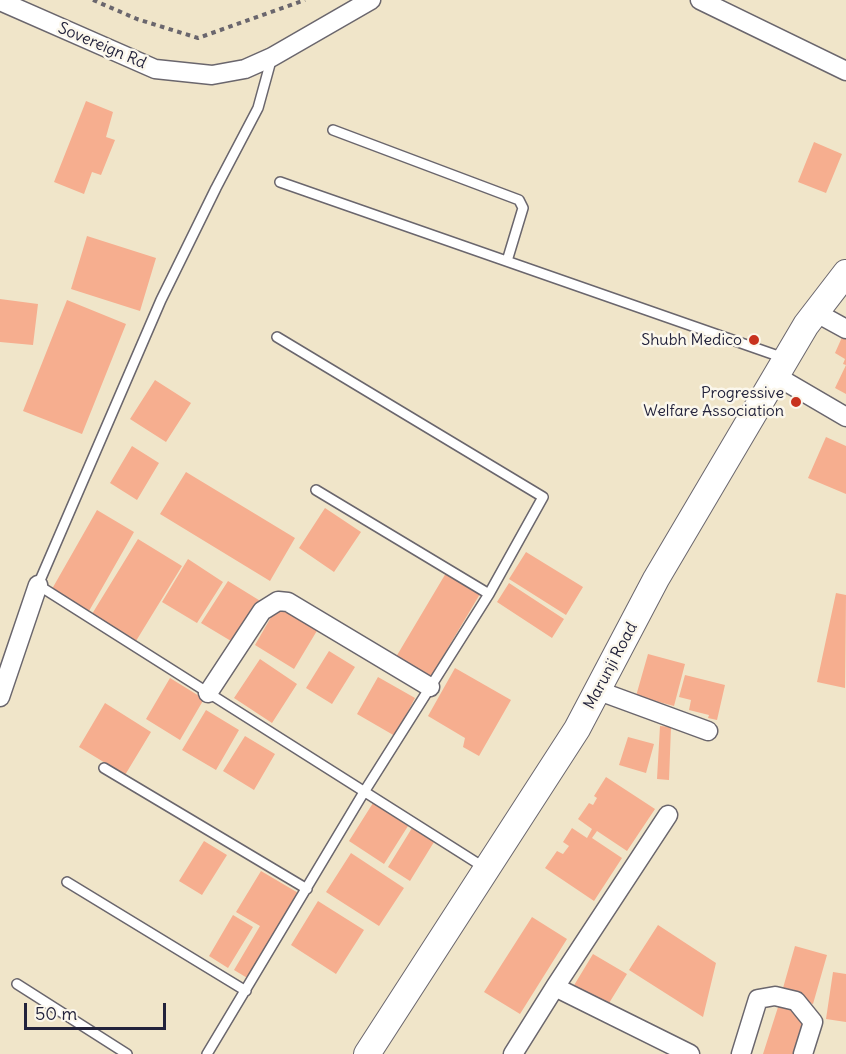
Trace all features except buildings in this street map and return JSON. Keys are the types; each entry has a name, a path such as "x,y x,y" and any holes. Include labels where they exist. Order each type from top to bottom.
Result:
{"street":[{"name":"Sovereign Rd","path":"0,1 155,69 212,75 245,69 272,57 371,0"},
{"path":"700,0 846,70"},
{"name":"Marunji Road","path":"367,1054 577,729 656,579 781,367 815,312 846,273"},
{"path":"815,312 846,329"},
{"path":"781,367 846,417"},
{"path":"0,697 38,585"},
{"path":"208,693 262,610 278,601 288,602 430,687"},
{"path":"599,690 708,731"},
{"path":"513,1054 668,815"},
{"path":"555,987 690,1054"},
{"path":"741,1054 758,999 776,996 796,1001 813,1022 803,1054"}],"lane":[{"path":"272,57 258,108 161,300 38,585 486,869"},
{"path":"333,130 519,200 523,208 507,261"},
{"path":"280,182 507,261 781,367"},
{"path":"207,1054 364,792 489,594 543,497 277,337"},
{"path":"316,490 489,594"},
{"path":"104,768 307,888"},
{"path":"67,882 246,992"},
{"path":"17,984 126,1054"}],"path":[{"path":"93,0 137,19 198,38 305,0"}],"place":[{"name":"Shubh Medico","path":"754,340"},
{"name":"Progressive Welfare Association","path":"796,402"}]}
